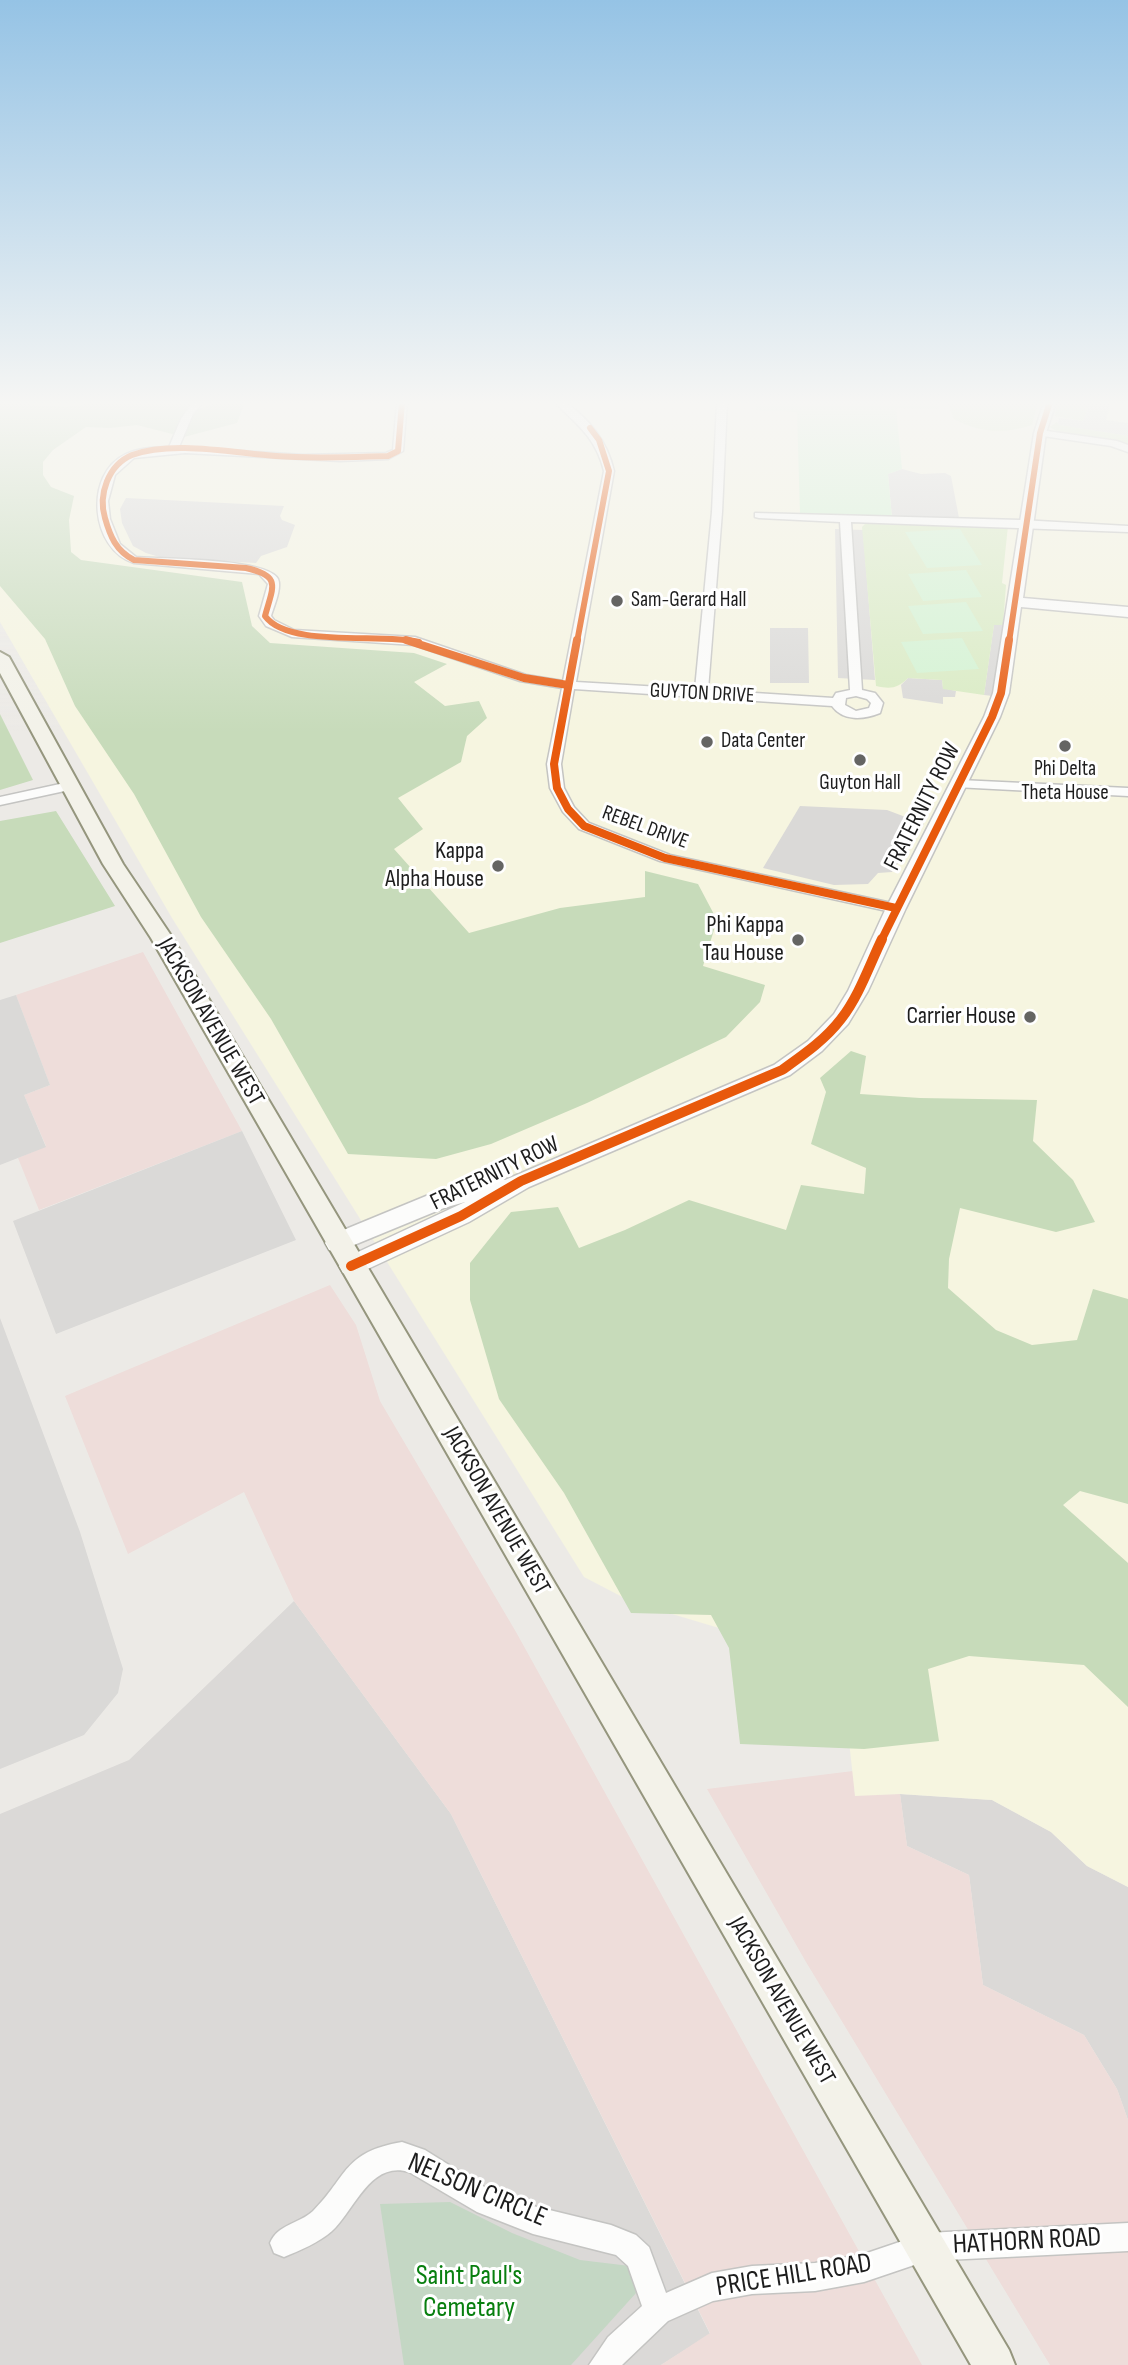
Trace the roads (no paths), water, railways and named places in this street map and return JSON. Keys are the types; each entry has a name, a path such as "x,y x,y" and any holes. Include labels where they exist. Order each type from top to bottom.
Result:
{"main road":[{"name":"JACKSON AVENUE WEST","path":"0,657 113,864 161,937 994,2365"}],"street":[{"name":"GUYTON DRIVE","path":"102,512 112,544 127,557 149,563 246,568 263,572 272,578 274,584 265,616 270,623 292,633 415,641 524,678 568,685 836,702 845,694 856,692 875,699 877,703 875,710 865,714 852,714 841,709 836,702"},
{"name":"REBEL DRIVE","path":"601,512 554,764 554,778 568,809 584,826 665,858 896,908"},
{"path":"701,695 717,512"},
{"name":"FRATERNITY ROW","path":"344,1254 461,1216 521,1181 782,1070 815,1046 841,1019 858,991 896,908 960,784 1001,693 1028,512"},
{"path":"760,515 845,520 1026,523 1085,530 1128,529"},
{"path":"845,520 856,692"},
{"path":"1016,602 1128,612"},
{"path":"960,784 1128,792"},
{"path":"0,802 69,786"},
{"name":"NELSON CIRCLE","path":"284,2243 322,2222 357,2175 383,2159 402,2156 415,2160 477,2198 533,2220 626,2245 639,2257 658,2311"},
{"name":"HATHORN ROAD","path":"926,2247 1128,2237"},
{"name":"PRICE HILL ROAD","path":"604,2365 618,2347 658,2311 712,2287 840,2272 926,2247"}],"place":[{"name":"Sam-Gerard Hall","path":"617,601"},
{"name":"Data Center","path":"707,742"},
{"name":"Phi Delta Theta House","path":"1065,746"},
{"name":"Guyton Hall","path":"860,760"},
{"name":"Kappa Alpha House","path":"498,866"},
{"name":"Phi Kappa Tau House","path":"798,940"},
{"name":"Carrier House","path":"1030,1017"}],"park label":[{"name":"Saint Paul's Cemetary","path":"469,2293"}]}
